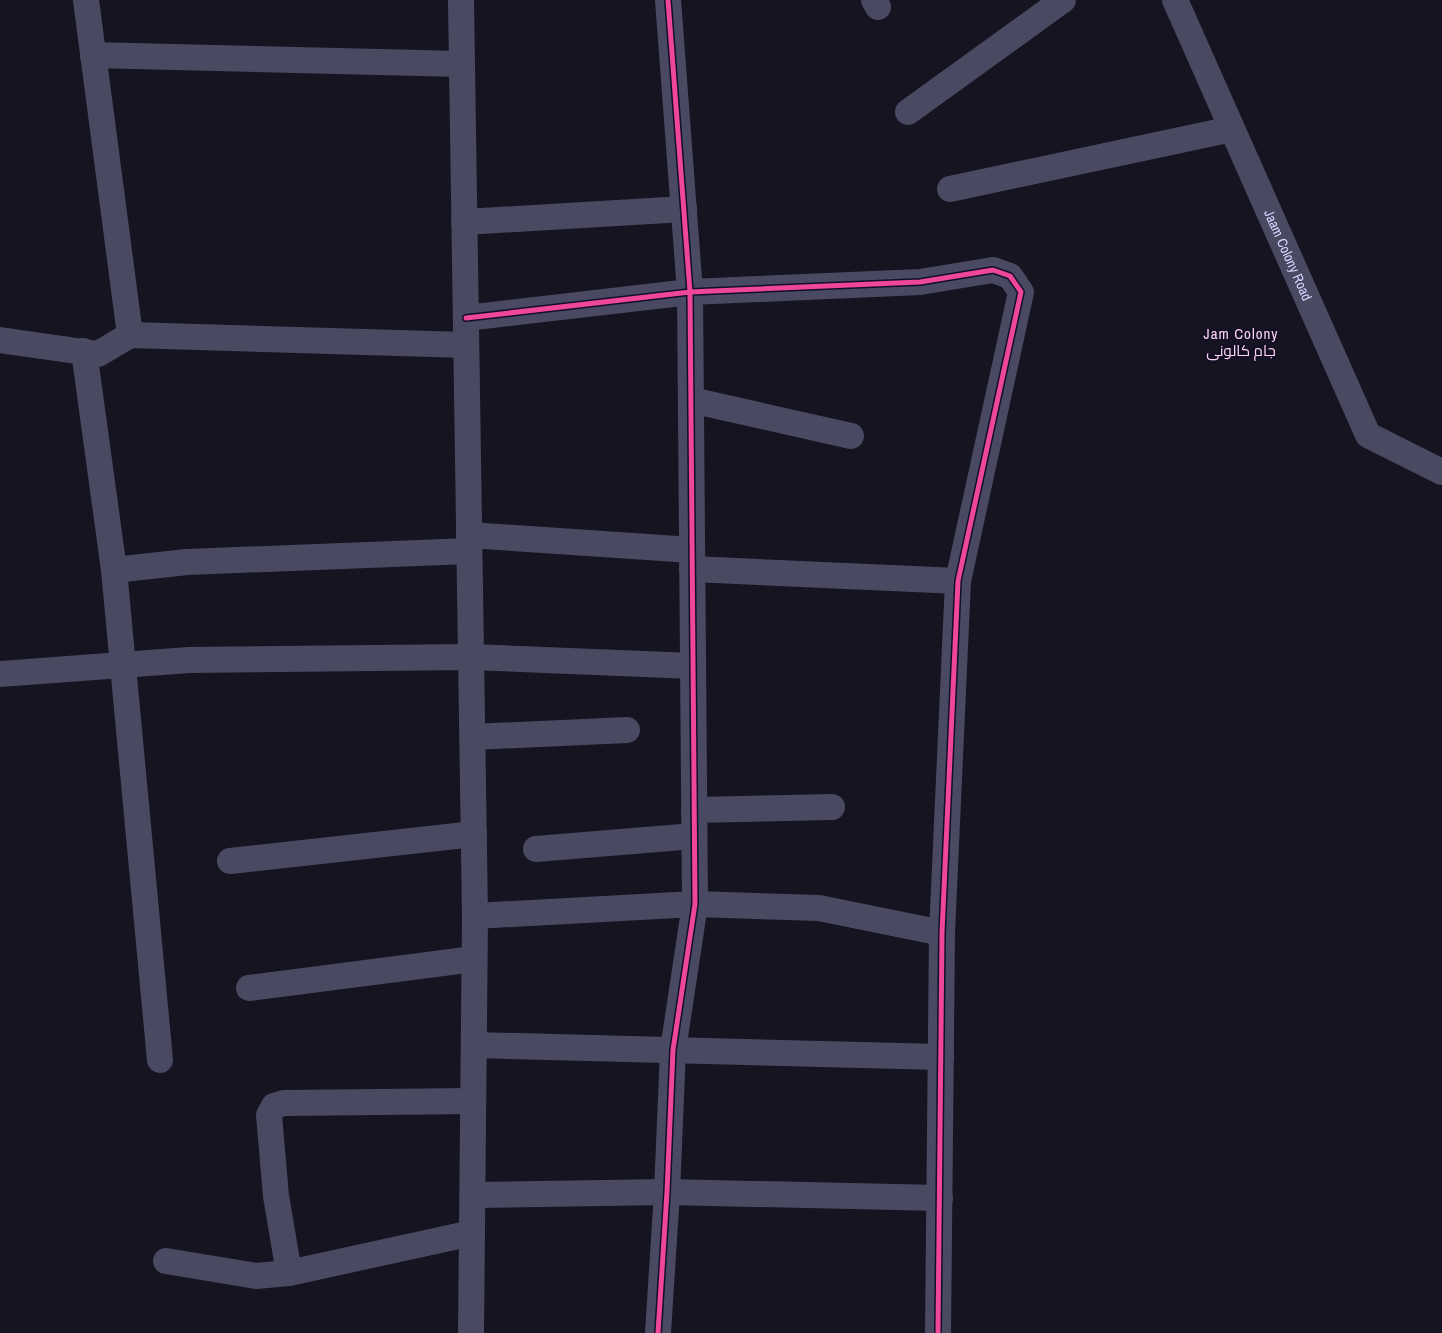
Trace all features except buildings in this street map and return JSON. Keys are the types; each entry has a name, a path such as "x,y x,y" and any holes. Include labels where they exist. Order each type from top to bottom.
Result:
{"street":[{"path":"86,0 130,335"},
{"path":"461,0 475,916 471,1333"},
{"path":"658,1333 667,1192 673,1050 695,904 690,292 668,0"},
{"path":"908,112 1063,0"},
{"name":"Jaam Colony Road","path":"1175,0 1368,435 1442,472"},
{"path":"93,55 462,64"},
{"path":"950,189 1232,129"},
{"path":"464,222 684,210"},
{"path":"466,318 690,292 920,282 992,270 1010,276 1021,292 958,581 942,933 938,1333"},
{"path":"0,340 98,354 130,335 466,345"},
{"path":"84,351 114,570 160,1060"},
{"path":"691,400 851,436"},
{"path":"114,570 187,562 469,543 958,581"},
{"path":"0,674 189,660 471,657 693,666"},
{"path":"472,737 626,730"},
{"path":"694,810 832,807"},
{"path":"230,861 474,834"},
{"path":"536,849 694,836"},
{"path":"475,916 695,904 819,908 942,933"},
{"path":"249,988 474,959"},
{"path":"474,1045 941,1057"},
{"path":"290,1273 276,1196 270,1115 274,1106 284,1103 473,1102"},
{"path":"472,1195 667,1192 940,1198"},
{"path":"166,1261 256,1276 290,1273 472,1233"}],"cycle path":[{"path":"658,1333 667,1192 673,1050 695,904 690,292 668,0"},
{"path":"466,318 690,292 920,282 993,270 1010,276 1021,292 958,581 942,933 938,1333"}],"district":[{"name":"Jam Colony جام کالونی","path":"1241,342"}]}
